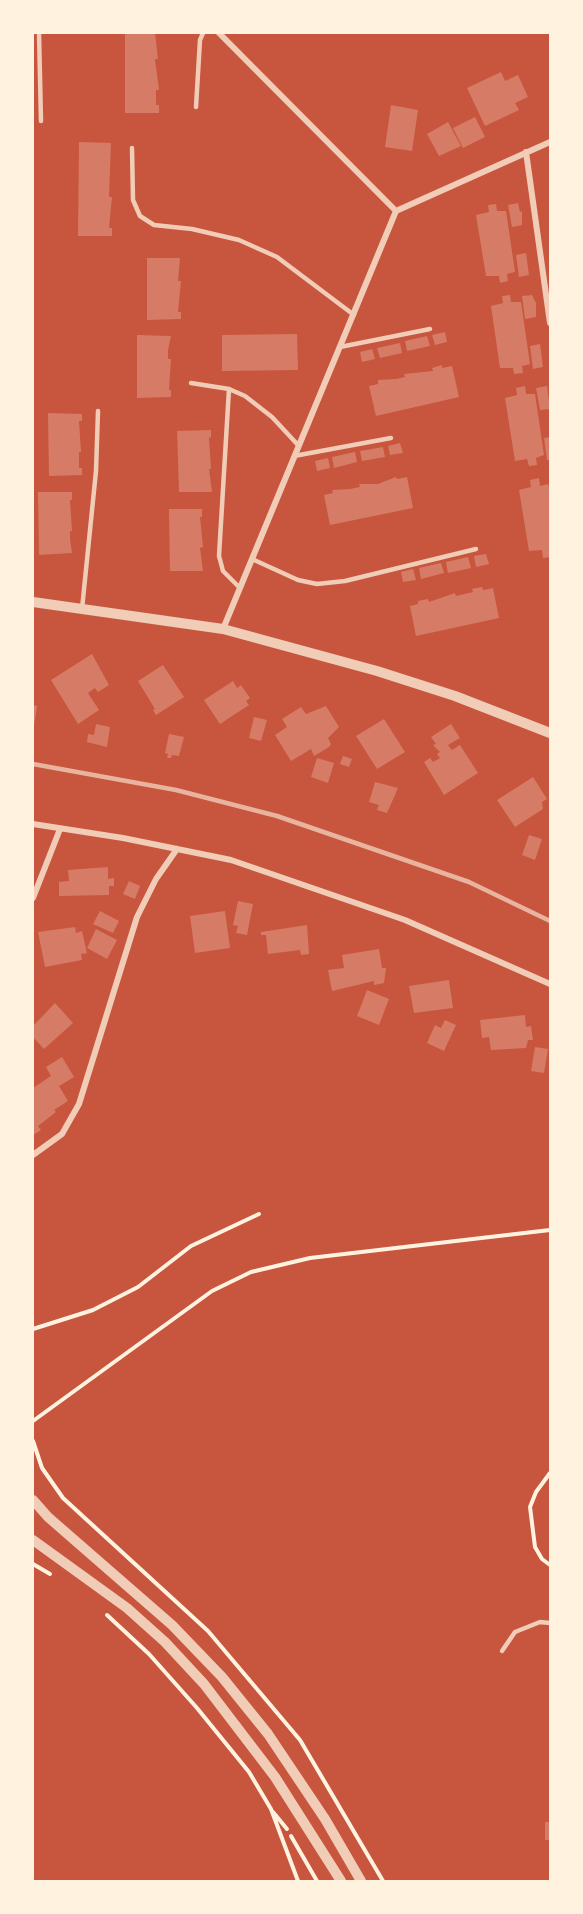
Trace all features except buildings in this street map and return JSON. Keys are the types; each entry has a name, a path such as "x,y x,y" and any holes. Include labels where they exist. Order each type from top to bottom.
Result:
{"street":[{"path":"219,33 396,212"},
{"path":"223,630 396,212 550,142"},
{"path":"526,152 550,323"},
{"path":"33,602 223,630 377,670 455,696 550,733"},
{"path":"33,824 123,838 231,861 405,920 550,984"},
{"path":"33,897 60,829"},
{"path":"33,1155 62,1134 79,1104 137,917 156,879 177,849"},
{"path":"33,1500 48,1517 172,1624 222,1677 268,1734 325,1819 361,1881"},
{"path":"33,1540 127,1608 165,1642 204,1684 275,1777 341,1881"}],"lane":[{"path":"39,33 41,121"},
{"path":"196,107 200,40 203,33"},
{"path":"132,148 133,200 140,216 154,225 192,229 239,240 277,257 354,315"},
{"path":"340,347 430,329"},
{"path":"191,383 229,389 244,396 272,417 298,445"},
{"path":"229,389 219,556 223,571 240,588"},
{"path":"82,609 96,471 98,411"},
{"path":"294,456 391,438"},
{"path":"252,559 298,580 317,584 345,580 476,549"},
{"path":"502,1651 515,1632 540,1622 550,1623"}],"path":[{"path":"33,1329 93,1310 138,1287 191,1246 259,1214"},
{"path":"33,1421 212,1291 251,1272 310,1258 550,1230"},
{"path":"550,1473 536,1492 530,1507 535,1547 542,1559 550,1565"},
{"path":"33,1564 54,1576"},
{"path":"105,1614 149,1654 249,1772 271,1809 287,1829 317,1881"},
{"path":"271,1809 298,1881"}],"railway":[{"path":"33,764 176,790 277,816 469,882 550,921"}]}
